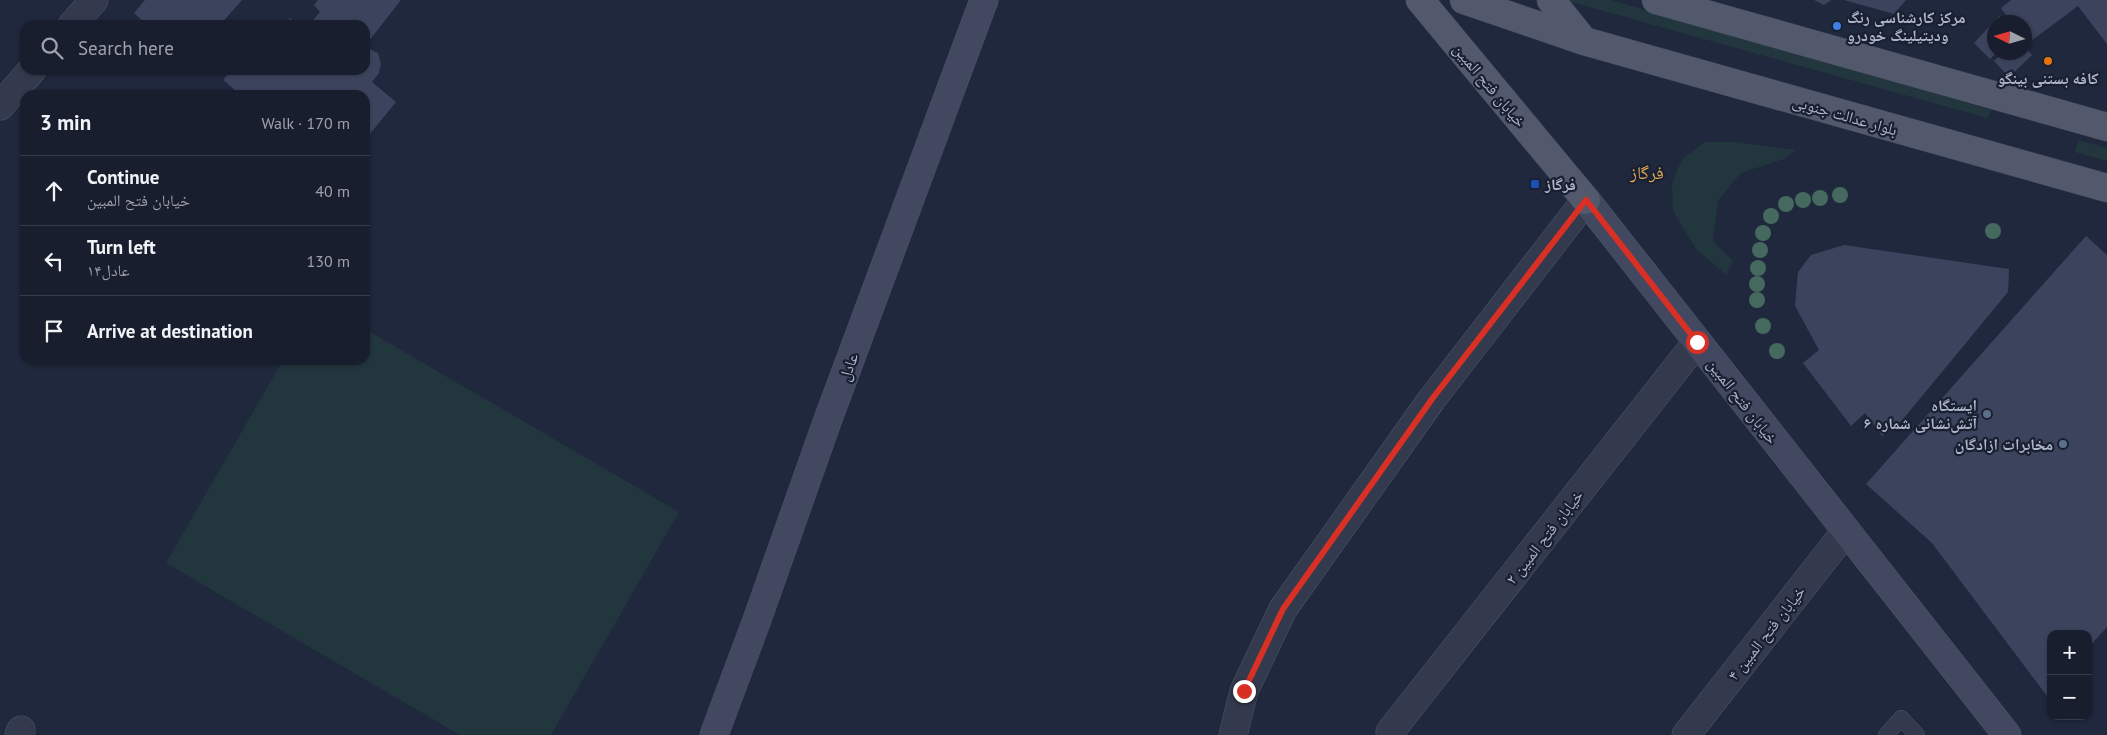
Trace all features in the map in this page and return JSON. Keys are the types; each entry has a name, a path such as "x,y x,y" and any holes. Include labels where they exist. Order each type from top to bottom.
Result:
{"main road":[{"name":"خیابان فتح المبین","path":"1420,0 1586,200"},
{"name":"بلوار عدالت جنوبی","path":"1464,0 1584,41 2107,188"},
{"path":"1551,0 1584,41"},
{"path":"1656,0 2107,127"}],"street":[{"path":"76,20 94,0"},
{"name":"عادل","path":"714,735 830,413 984,0"},
{"path":"0,106 28,75"},
{"path":"1233,735 1244,691 1283,609 1432,399 1586,200"},
{"name":"خیابان فتح المبین","path":"1586,200 2003,733"},
{"name":"خیابان فتح المبین ۲","path":"1390,732 1697,342"},
{"name":"خیابان فتح المبین ۴","path":"1686,735 1846,531"}],"lane":[{"path":"1886,735 1902,718 1917,735"}],"shaded area":[{"path":"1564,0 1611,0 1991,110 1987,118"},
{"path":"2078,140 2107,148 2107,161 2075,152"},
{"path":"1705,142 1735,142 1796,150 1784,159 1741,173 1718,201 1713,241 1733,261 1726,275 1696,249 1673,211 1672,183 1682,159"},
{"path":"370,332 679,512 551,735 460,735 166,563 280,365 370,365"}],"building":[{"path":"145,0 242,0 224,20 142,20 134,13"},
{"path":"318,0 401,0 370,40 370,20 313,20 320,12 314,5"},
{"path":"1814,0 1831,0 1824,5"},
{"path":"1844,0 1906,0 1894,14"},
{"path":"2011,0 2107,0 2107,44 2078,6 2032,40 2032,15 2006,15 2001,8"},
{"path":"1987,29 1987,56 1974,43"},
{"path":"370,49 378,53 381,64 379,73 372,82 396,102 370,134 370,90 235,90 223,80 227,75 370,75"},
{"path":"1995,60 2027,60 2009,77"},
{"path":"2086,236 2107,255 2107,627 2092,644 2092,630 2047,630 2047,696 1932,543 1866,484"},
{"path":"1844,245 2009,269 2008,292 1899,424 1882,436 1865,413 1851,426 1803,363 1819,350 1795,306 1798,272 1811,255"}],"place":[{"name":"مرکز کارشناسی رنگ ودیتیلینگ خودرو","path":"1837,26"},
{"name":"کافه بستنی بینگو","path":"2048,61"},
{"name":"فرگاز","path":"1535,184"},
{"name":"ایستگاه آتش‌نشانی شماره ۶","path":"1987,414"},
{"name":"مخابرات ازادگان","path":"2063,444"}],"district":[{"name":"فرگاز","path":"1647,173"}],"route":[{"path":"1244,691 1283,609 1432,399 1586,200 1697,342"}]}
